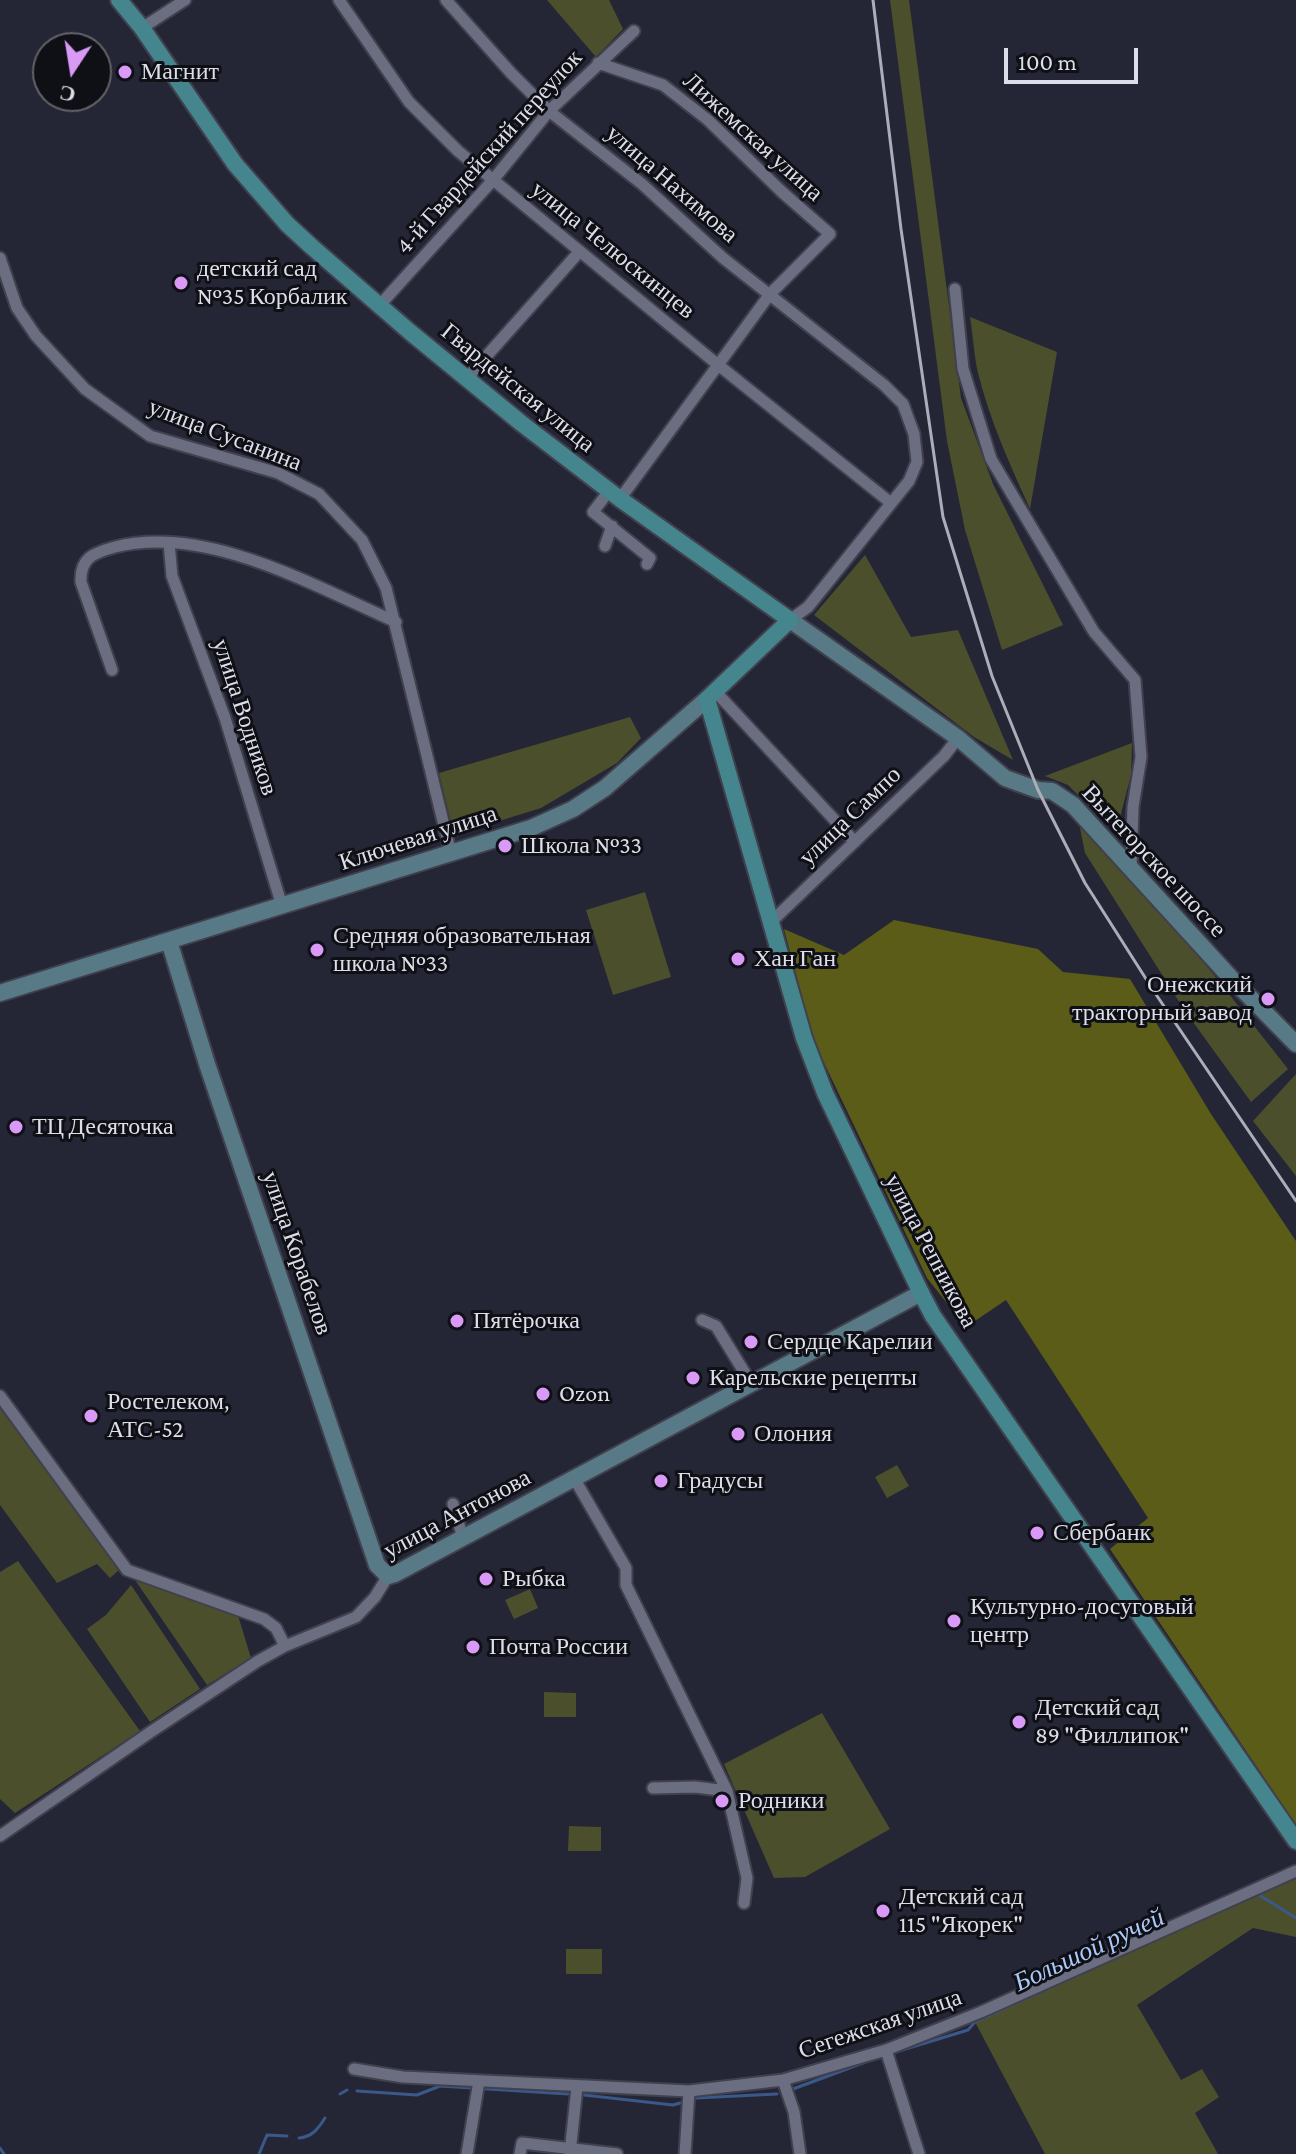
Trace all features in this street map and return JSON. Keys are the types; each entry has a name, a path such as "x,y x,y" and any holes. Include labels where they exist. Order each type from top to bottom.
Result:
{"main road":[{"name":"Гвардейская улица","path":"119,0 142,28 235,164 287,224 379,306 614,495 958,738"},
{"name":"Ключевая улица","path":"0,992 451,854 531,828 573,809 605,788 711,695 790,620"},
{"name":"улица Репникова","path":"711,695 804,1038 825,1093 921,1293 942,1329 1296,1841"},
{"name":"Вытегорское шоссе","path":"958,738 1005,778 1038,790 1052,791 1073,805 1296,1044"},
{"name":"улица Корабелов","path":"169,941 207,1064 377,1565 388,1576"},
{"name":"улица Антонова","path":"388,1576 921,1293"}],"street":[{"path":"142,28 185,0"},
{"name":"улица Челюскинцев","path":"339,0 409,102 458,151 891,503"},
{"name":"улица Нахимова","path":"446,0 549,111 642,184 723,258 884,385 903,404 914,434 917,462 909,481 808,607 790,620"},
{"name":"4-й Гвардейский переулок","path":"379,306 493,180 549,111 634,31"},
{"name":"Лижемская улица","path":"598,63 663,85 708,120 830,234 770,294"},
{"path":"467,378 580,251"},
{"name":"улица Сусанина","path":"0,258 17,308 36,336 85,389 150,436 278,473 319,494 362,540 386,588 396,622 451,854"},
{"path":"955,289 963,369 991,459 1094,632 1135,680 1141,757 1133,807 1131,870"},
{"path":"647,564 650,558 593,512 614,495 770,294"},
{"path":"605,546 612,526"},
{"path":"112,670 81,582 81,568 87,559 105,550 134,542 206,546 242,557 396,622"},
{"name":"улица Водников","path":"169,543 172,576 225,718 282,906"},
{"path":"711,695 855,842"},
{"name":"улица Сампо","path":"771,922 944,756 958,738"},
{"path":"702,1320 716,1326 751,1383"},
{"path":"0,1396 127,1570 264,1619 276,1628 285,1646"},
{"path":"574,1478 626,1568 626,1585 727,1791 747,1878 744,1903"},
{"path":"453,1504 463,1538"},
{"name":"улица Антонова","path":"0,1836 152,1731 285,1646 356,1617 375,1597 388,1576"},
{"path":"653,1788 695,1787 727,1791"},
{"name":"Сегежская улица","path":"354,2069 478,2085 689,2091 783,2080 886,2050 981,2012 1296,1871"},
{"path":"886,2050 919,2154"},
{"path":"783,2080 794,2112 800,2154"},
{"path":"467,2154 478,2085"},
{"path":"570,2151 577,2087"},
{"path":"685,2154 689,2091"},
{"path":"520,2154 522,2143 570,2151 617,2154"}],"green space":[{"path":"547,0 609,0 623,29 596,57"},
{"path":"890,0 909,0 961,398 993,484 1063,625 1002,650 965,530 947,441"},
{"path":"970,317 1057,352 1030,509 983,391"},
{"path":"865,555 911,637 958,630 1013,760 974,737 814,615"},
{"path":"630,717 641,738 617,763 541,808 454,835 439,773"},
{"path":"1132,743 1131,775 1116,833 1068,785 1045,776"},
{"path":"1079,823 1199,956 1288,1069 1251,1102 1185,1011 1085,853"},
{"path":"645,892 671,977 613,995 586,910"},
{"path":"1296,1074 1296,1176 1253,1121"},
{"path":"0,1408 120,1569 110,1578 97,1564 57,1583 0,1505"},
{"path":"897,1465 909,1486 887,1498 875,1477"},
{"path":"18,1561 140,1731 15,1813 0,1799 0,1572"},
{"path":"135,1580 237,1612 251,1658 207,1685"},
{"path":"131,1585 200,1689 150,1722 87,1629 106,1615"},
{"path":"530,1589 538,1608 514,1619 505,1600"},
{"path":"544,1692 576,1693 576,1717 544,1717"},
{"path":"822,1713 890,1829 805,1877 774,1878 724,1764"},
{"path":"569,1826 601,1827 601,1851 568,1851"},
{"path":"1296,1875 1296,1937 1253,1928 1137,2005 1181,2080 1202,2069 1219,2097 1195,2113 1218,2154 1045,2154 975,2022"},
{"path":"566,1949 602,1949 602,1974 566,1974"}],"shaded area":[{"path":"894,920 1038,949 1063,972 1130,979 1211,1114 1296,1241 1296,1825 1110,1549 1148,1518 1006,1300 966,1327 927,1278 814,1042 784,929 844,955"}],"waterway":[{"name":"Большой ручей","path":"1256,1893 1296,1918"},
{"name":"Большой ручей","path":"899,2051 968,2030 975,2022 1122,1955"},
{"path":"793,2089 871,2060"},
{"path":"357,2091 417,2095 440,2086 568,2094"},
{"path":"340,2094 347,2090"},
{"path":"696,2098 777,2094"},
{"path":"584,2095 673,2105 680,2103"},
{"path":"299,2138 314,2132 325,2118"},
{"name":"Большой ручей","path":"259,2154 267,2135 287,2136"},
{"name":"Большой ручей","path":"0,2148 4,2154"}],"railway":[{"path":"873,0 901,229 943,517 992,676 1038,790 1085,883 1155,993 1296,1201"}],"place":[{"name":"Магнит","path":"125,72"},
{"name":"детский сад №35 Корбалик","path":"181,283"},
{"name":"Школа №33","path":"505,846"},
{"name":"Средняя образовательная школа №33","path":"317,950"},
{"name":"Хан Ган","path":"738,959"},
{"name":"Онежский тракторный завод","path":"1268,999"},
{"name":"ТЦ Десяточка","path":"16,1127"},
{"name":"Пятёрочка","path":"457,1321"},
{"name":"Сердце Карелии","path":"751,1342"},
{"name":"Карельские рецепты","path":"693,1378"},
{"name":"Ozon","path":"543,1394"},
{"name":"Ростелеком, АТС-52","path":"91,1416"},
{"name":"Олония","path":"738,1434"},
{"name":"Градусы","path":"661,1481"},
{"name":"Сбербанк","path":"1037,1533"},
{"name":"Рыбка","path":"486,1579"},
{"name":"Культурно-досуговый центр","path":"954,1621"},
{"name":"Почта России","path":"473,1647"},
{"name":"Детский сад 89 \"Филлипок\"","path":"1019,1722"},
{"name":"Родники","path":"722,1801"},
{"name":"Детский сад 115 \"Якорек\"","path":"883,1911"}]}
